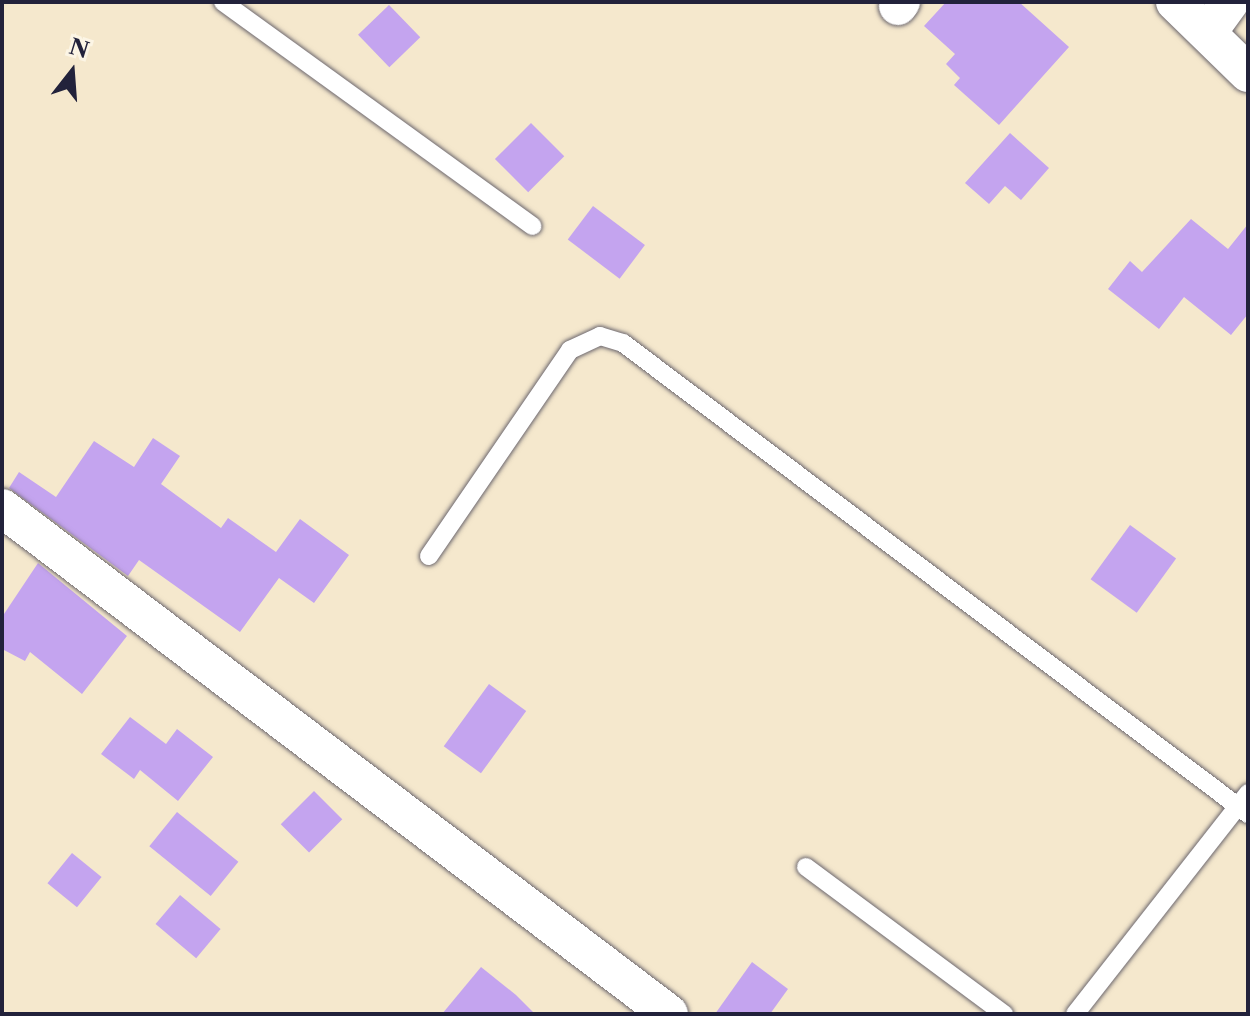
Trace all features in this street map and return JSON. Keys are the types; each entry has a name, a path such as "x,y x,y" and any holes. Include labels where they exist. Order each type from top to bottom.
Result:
{"street":[{"path":"1175,2 1248,73"},
{"path":"1208,32 1230,2"},
{"path":"2,508 669,1014"}],"lane":[{"path":"223,2 532,226"},
{"path":"429,556 570,350 600,336 635,352 1244,804 1075,1014"},
{"path":"806,867 1004,1014"}],"building":[{"path":"946,2 1019,2 1069,47 999,125 954,85 960,78 946,64 955,54 924,26"},
{"path":"389,5 420,37 389,67 358,35"},
{"path":"531,123 564,156 528,192 495,159"},
{"path":"1010,133 1049,168 1021,200 1005,186 989,204 965,183"},
{"path":"593,206 645,245 620,279 568,240"},
{"path":"1191,219 1228,249 1248,224 1248,314 1231,335 1184,297 1159,329 1108,289 1130,261 1142,272"},
{"path":"153,438 180,456 161,484 221,528 228,518 276,552 300,519 349,555 314,603 279,578 240,632 139,560 128,576 9,488 19,472 56,497 94,441 134,467"},
{"path":"1130,525 1176,559 1137,613 1091,579"},
{"path":"38,563 127,636 82,694 30,652 25,661 2,649 2,617"},
{"path":"489,684 526,711 481,773 444,746"},
{"path":"130,717 166,744 177,729 213,757 178,801 140,770 134,779 101,754"},
{"path":"314,791 342,819 309,853 281,824"},
{"path":"177,812 238,862 211,896 149,846"},
{"path":"72,853 102,877 77,907 47,883"},
{"path":"180,895 221,929 196,958 156,924"},
{"path":"752,962 788,989 770,1014 715,1014"},
{"path":"481,967 516,995 535,1014 442,1014"}]}
